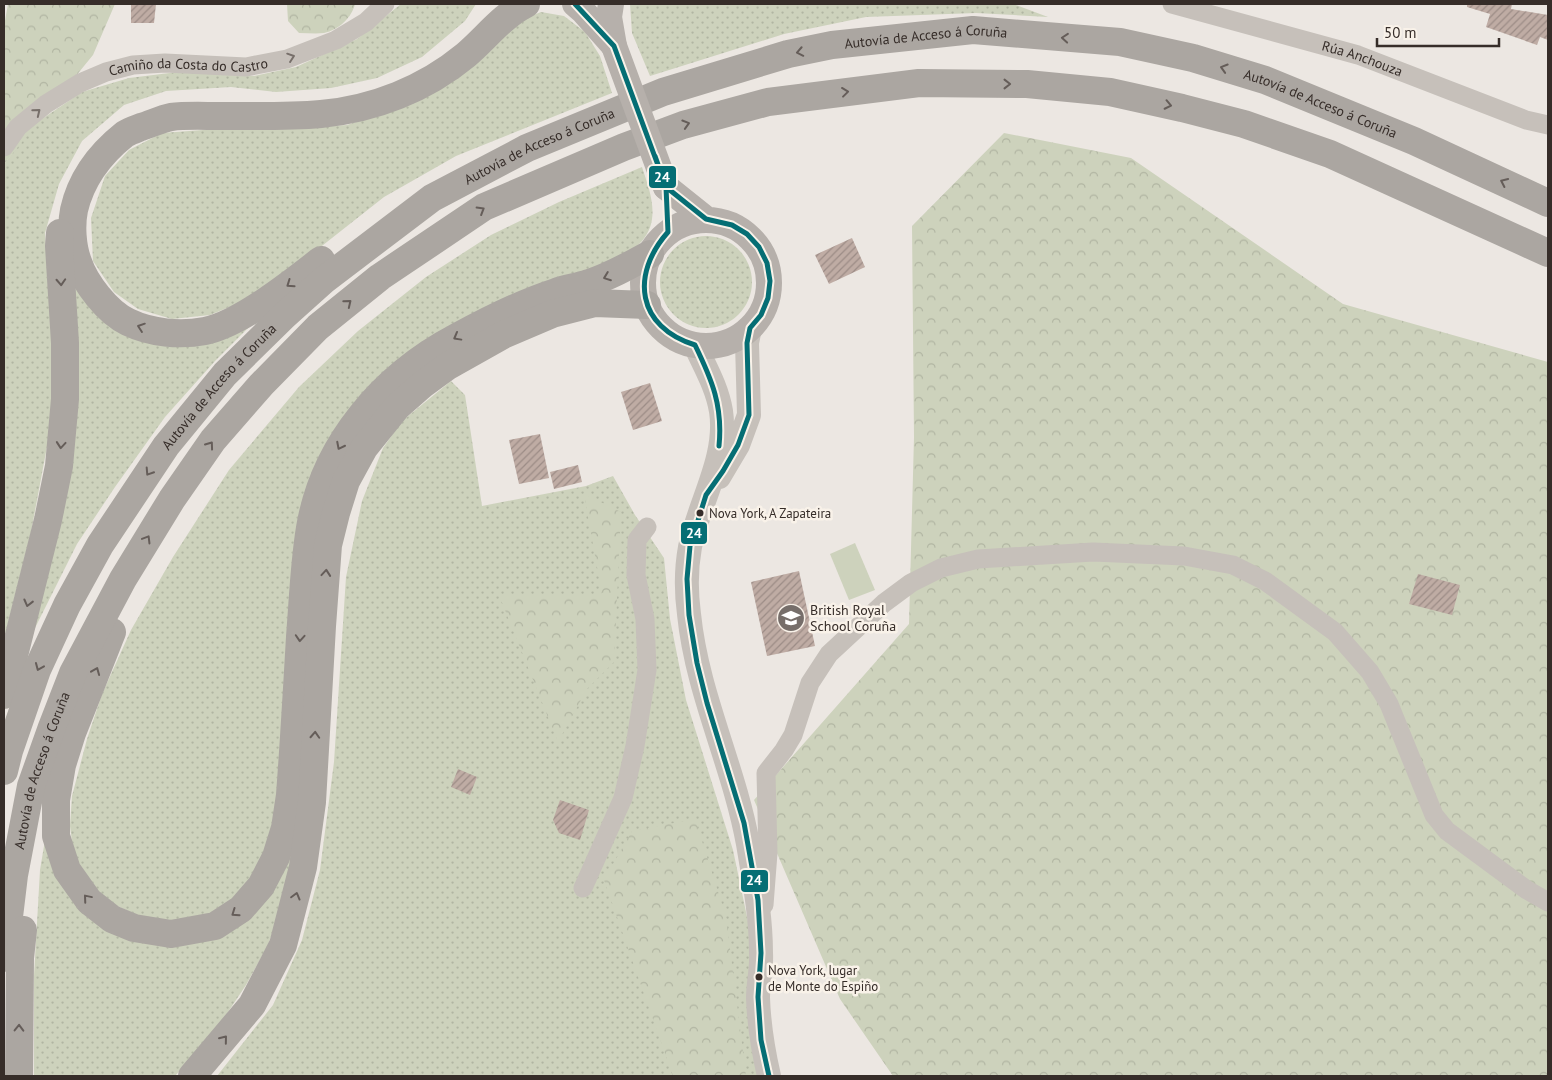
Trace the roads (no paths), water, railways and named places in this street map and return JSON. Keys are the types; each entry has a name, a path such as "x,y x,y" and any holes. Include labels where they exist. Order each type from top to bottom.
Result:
{"highway":[{"path":"4,695 46,529 59,466 65,390 65,343 59,246 61,219 69,186 82,162 101,139 119,123 140,113 164,106 224,102 301,104 346,99 389,88 425,69 451,52 483,22 494,4"},
{"path":"526,4 509,15 466,56 411,91 384,102 322,114 170,117 128,132 104,154 81,188 74,211 72,237 77,262 89,284 105,305 126,321 148,330 180,334 207,331 234,320 290,284 354,235 418,191 492,156 527,148"},
{"name":"Autovía de Acceso á Coruña","path":"4,771 37,670 72,596 100,545 166,446 219,382 285,315 324,280 432,198 527,148 663,92 788,54 832,45 973,30 1120,42 1193,58 1256,77 1414,141 1548,203"},
{"name":"Autovía de Acceso á Coruña","path":"4,958 14,875 32,786 73,673 123,579 172,499 213,440 260,385 318,327 380,277 484,207 607,154 683,125 768,102 919,83 1027,84 1110,92 1244,124 1330,154 1548,253"},
{"path":"123,579 113,630 72,733 62,765 56,800 56,836 67,870 88,901 112,919 134,928 171,934 215,926 241,909 261,886 276,857 285,828 290,795 304,579 310,526 319,494 332,460 346,434 368,406 390,384 418,362 454,338 495,317 556,292 588,284 614,274 650,254"},
{"path":"192,1076 252,1005 283,945 304,867 312,802 328,545 346,481 364,448 397,407 422,385 448,366 505,334 552,314 595,303 647,305"},
{"name":"Autovía de Acceso á Coruña","path":"19,1076 20,958 30,861 58,745 76,696 73,673"}],"main road":[{"path":"576,4 614,46"},
{"path":"611,4 609,17 614,46 666,187 668,232"},
{"path":"666,187 706,219"},
{"path":"706,219 732,225 747,234 759,247 767,263 770,280 768,298 761,314 750,328 734,340 715,345 695,345 680,340 666,331 655,319 647,305 644,288 645,270 650,254 668,232 680,225 706,219"}],"street":[{"name":"Camiño da Costa do Castro","path":"4,147 18,127 46,104 80,83 106,72 133,65 165,63 246,67 287,59 336,40 366,22 385,4"},
{"name":"Rúa Anchouza","path":"1172,4 1358,55 1526,120 1548,125"},
{"path":"706,495 738,445 749,415 747,343 750,328"},
{"path":"695,345 715,387 721,413 721,433 718,456 690,546 687,579 689,615 697,663 707,703 744,823 758,900 762,953"},
{"path":"583,888 623,798 635,746 648,670 645,619 636,575 638,540 647,527"},
{"path":"769,1076 761,1040 759,1005 768,853 766,773 793,735 810,683 829,654 884,602 911,583 941,568 978,559 1093,552 1184,556 1233,566 1265,581 1335,632 1370,672 1389,704 1434,815 1448,831 1527,890 1548,902"}],"place":[{"name":"Nova York, A Zapateira","path":"700,513"},
{"name":"British Royal School Coruña","path":"791,618"},
{"name":"Nova York, lugar de Monte do Espiño","path":"759,977"}]}
